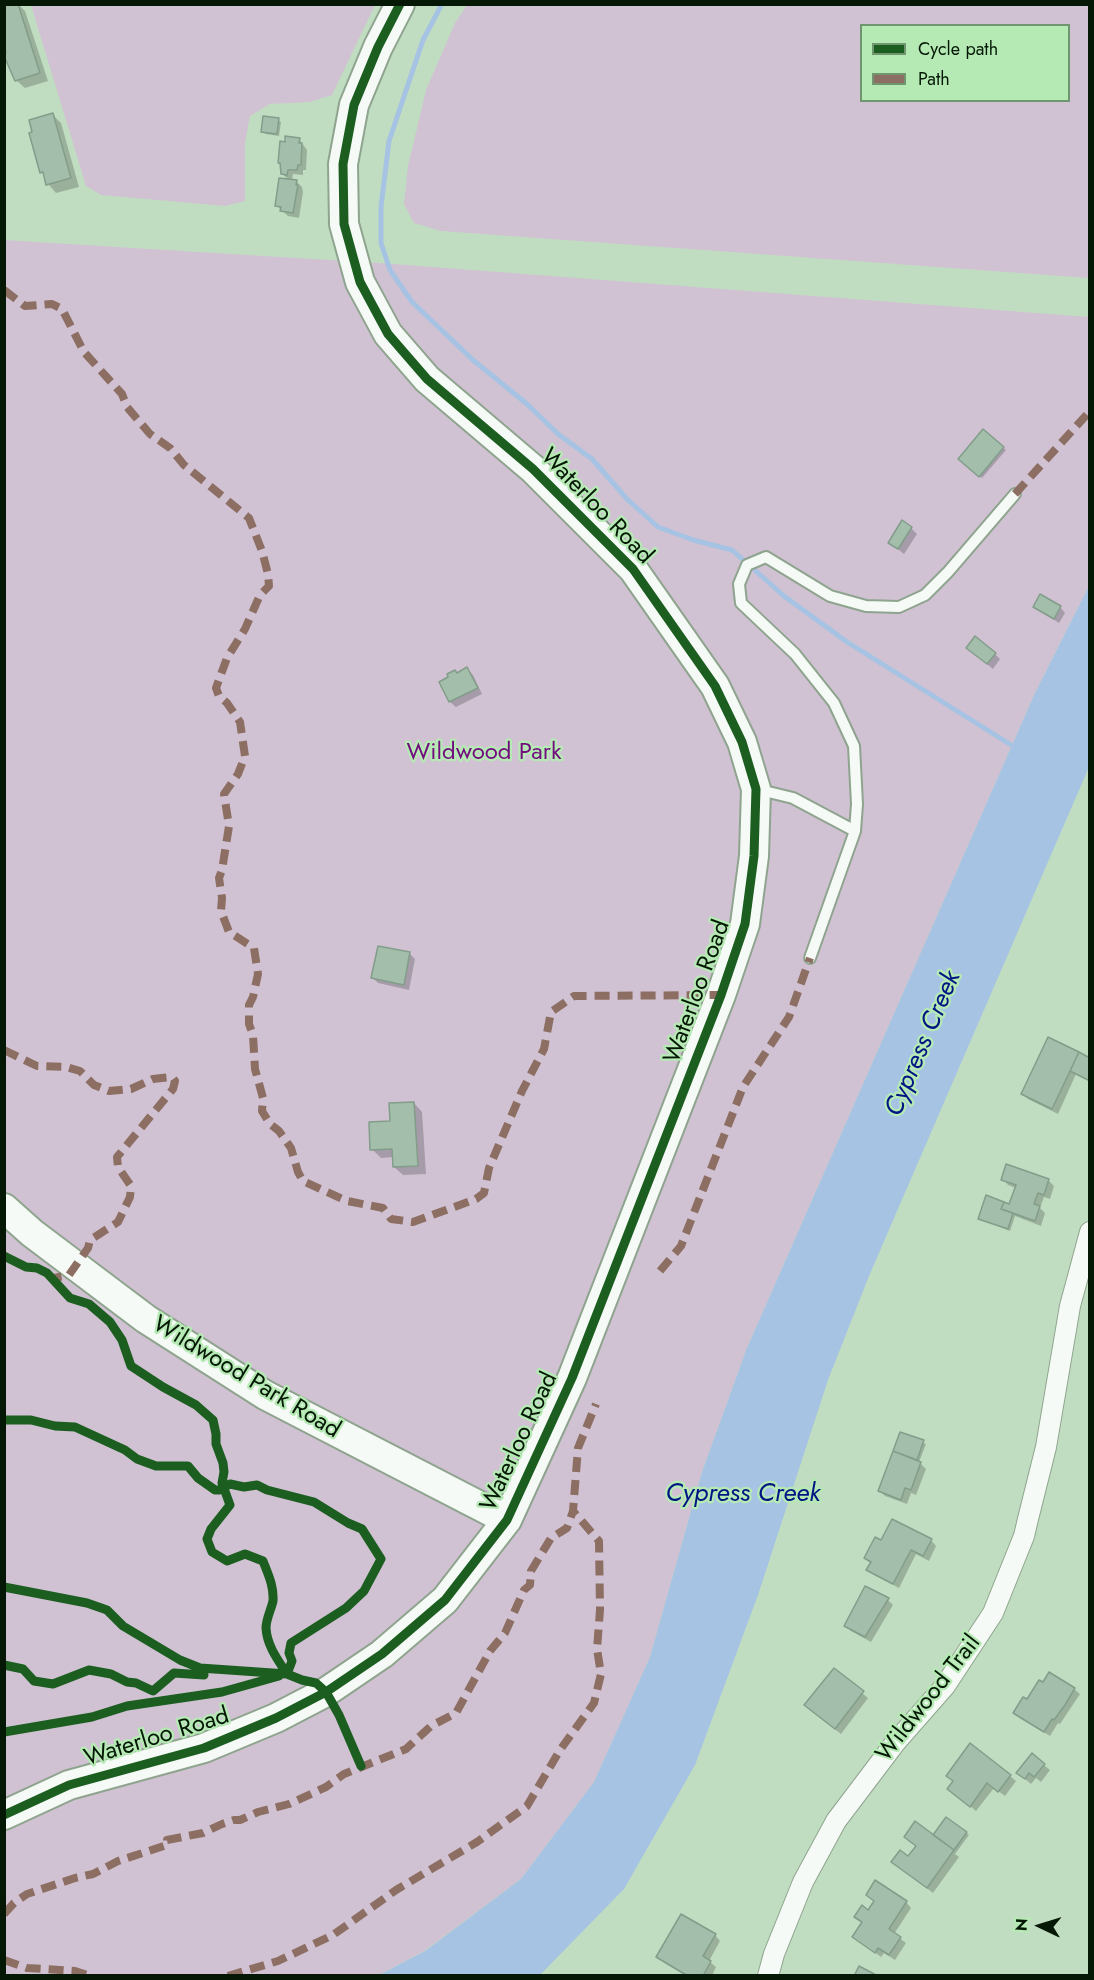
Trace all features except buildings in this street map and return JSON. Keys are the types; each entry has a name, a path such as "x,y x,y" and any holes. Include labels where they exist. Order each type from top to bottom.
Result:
{"street":[{"name":"Waterloo Road","path":"4,1815 69,1785 204,1748 276,1718 326,1692 382,1654 445,1600 507,1520 572,1378 717,1006 745,924 754,856 756,789 742,742 715,686 633,569 533,469 427,379 388,334 360,282 344,224 343,164 354,105 378,47 400,4"},
{"name":"Wildwood Park Road","path":"4,1208 32,1233 146,1319 265,1395 507,1520"},
{"name":"Wildwood Trail","path":"768,1976 774,1954 803,1882 836,1821 895,1743 945,1686 993,1613 1026,1527 1046,1447 1070,1306 1089,1232"}],"lane":[{"path":"810,958 855,831 857,804 854,746 834,703 795,654 741,603 739,584 747,565 766,557 830,596 866,606 899,606 925,595 948,572 1015,494"},
{"path":"756,789 792,798 855,831"}],"green space":[{"path":"31,4 375,5 332,95 310,102 270,104 250,116 245,143 245,201 225,206 101,195 86,186"},
{"path":"467,5 1089,5 1089,278 441,231 414,223 404,204 408,166 426,90 455,23"},
{"name":"Wildwood Park","path":"4,240 394,264 1089,317 1089,586 1035,693 747,1348 702,1472 650,1657 594,1782 521,1879 424,1951 379,1975 5,1975"}],"water":[{"name":"Cypress Creek","path":"1089,586 1089,767 869,1276 828,1380 758,1595 695,1765 624,1889 540,1975 379,1975 425,1951 521,1879 594,1782 650,1657 702,1472 747,1348 1035,693"}],"waterway":[{"path":"442,4 423,40 389,141 381,207 381,243 390,270 412,302 473,360 527,404 558,434 592,459 627,499 658,527 693,540 732,550 784,596 847,642 1016,748"}],"marked path":[{"path":"4,290 25,306 52,304 62,309 84,352 122,394 127,407 150,434 170,448 184,465 249,518 262,551 269,586 260,595 245,629 227,658 216,688 219,696 227,703 240,722 245,756 238,774 224,794 229,826 219,878 221,911 229,932 254,948 258,974 249,1005 249,1024 253,1035 255,1069 263,1098 262,1111 291,1148 303,1181 347,1201 383,1208 391,1219 413,1222 476,1199 484,1193 489,1168 522,1091 544,1049 551,1012 574,996 721,995"},
{"path":"1015,494 1090,411"},
{"path":"660,1271 681,1246 743,1087 789,1017 810,958"},
{"path":"4,1050 37,1066 66,1067 80,1071 94,1085 109,1091 131,1089 153,1079 172,1077 175,1081 173,1089 117,1157 118,1167 131,1186 130,1197 118,1222 90,1240 88,1248 69,1275 54,1278"},
{"path":"4,1914 27,1894 93,1874 118,1861 167,1845 167,1840 203,1833 222,1824 289,1804 326,1787 344,1774 406,1749 431,1726 456,1713 490,1651 505,1633 524,1590 530,1585 531,1571 551,1538 567,1528 573,1511 578,1448 596,1404"},
{"path":"228,1976 278,1961 333,1935 396,1890 477,1842 527,1806 560,1750 594,1703 601,1674 597,1649 600,1610 599,1541 573,1511"},
{"path":"4,1960 27,1968 75,1971 91,1976"}],"cycle path":[{"path":"4,1815 69,1785 204,1748 276,1718 326,1692 382,1654 445,1600 507,1520 572,1378 721,995 745,924 754,856 756,789 742,742 715,686 633,569 533,469 427,379 388,334 360,282 344,224 343,164 354,105 378,47 400,4"},
{"path":"4,1256 26,1267 37,1268 47,1273 70,1298 89,1304 110,1322 122,1340 131,1366 196,1405 213,1420 216,1444 223,1463 222,1483 230,1505 211,1529 207,1539 212,1552 227,1561 245,1554 263,1561 273,1590 273,1601 266,1625 268,1641 287,1674"},
{"path":"4,1420 31,1420 55,1426 75,1427 125,1450 137,1459 156,1466 188,1466 198,1478 215,1490 230,1484 244,1487 257,1485 267,1490 314,1502 362,1529 381,1559 364,1591 346,1608 291,1643 289,1653 292,1661 287,1674"},
{"path":"4,1587 87,1603 107,1610 123,1626 180,1660 200,1668 287,1674 316,1683 326,1692 339,1715 361,1766"},
{"path":"4,1665 23,1669 34,1681 53,1684 89,1670 111,1674 153,1691 174,1673 204,1675"},
{"path":"4,1732 92,1717 127,1706 222,1692 279,1676"}]}
